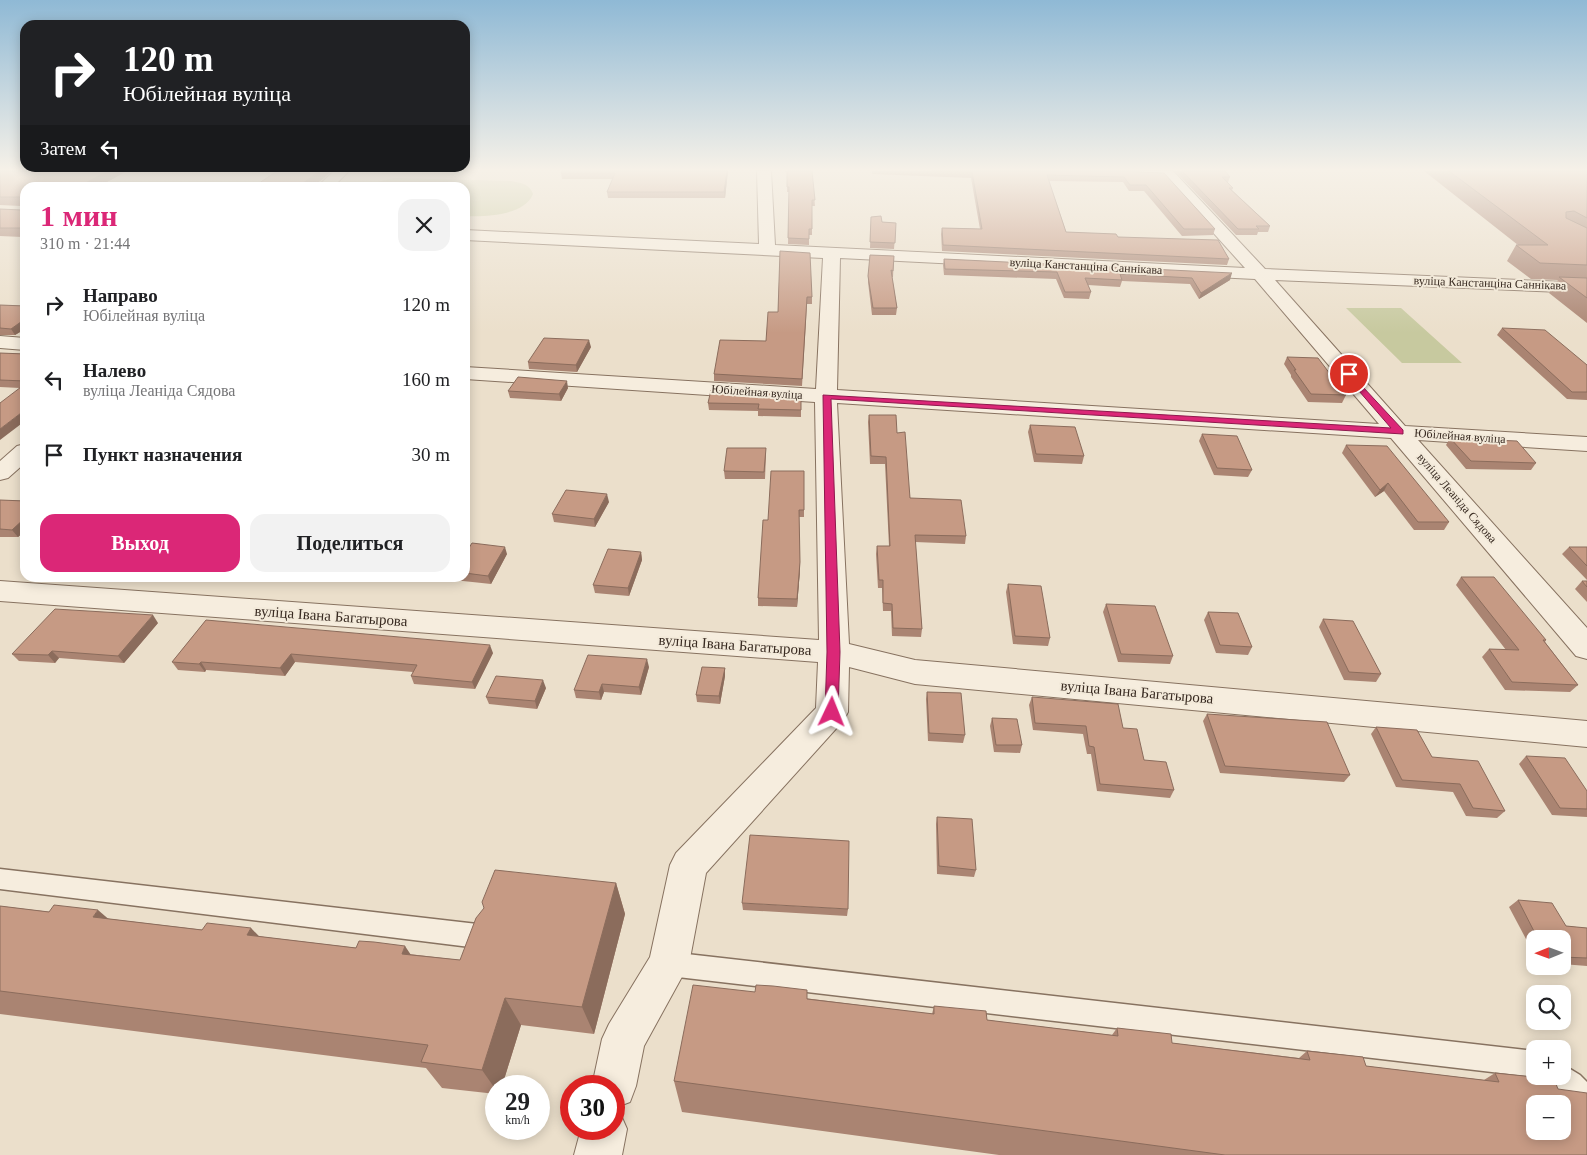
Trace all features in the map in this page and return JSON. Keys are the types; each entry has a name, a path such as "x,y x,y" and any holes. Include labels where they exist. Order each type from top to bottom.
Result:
{"street":[{"path":"767,225 768,250"},
{"name":"вуліца Леаніда Сядова","path":"1215,225 1260,274 1587,648"},
{"name":"вуліца Канстанціна Саннікава","path":"470,234 1260,274 1587,288"},
{"path":"616,1075 624,1038 670,964 689,865 832,712 834,652 826,396 832,253"},
{"path":"0,342 20,344"},
{"name":"Юбілейная вуліца","path":"470,372 1587,444"},
{"path":"0,473 20,455"},
{"name":"вуліца Івана Багатырова","path":"0,592 834,652 915,672 1587,734"},
{"path":"598,1155 601,1140"}],"lane":[{"path":"0,879 486,937"},
{"path":"670,964 1526,1063"},
{"path":"1571,1085 1587,1103"}],"green space":[{"path":"1346,308 1401,308 1462,363 1402,363"}],"building":[{"path":"0,225 20,225 20,228 0,228"},
{"path":"788,225 812,225 812,229 809,229 809,239 788,238"},
{"path":"871,225 896,225 895,243 870,242"},
{"path":"981,225 1064,225 1066,232 1116,234 1118,237 1218,240 1229,259 943,245 942,228 982,229"},
{"path":"1180,225 1211,225 1215,229 1184,229"},
{"path":"1234,225 1270,226 1256,226 1259,229 1238,229"},
{"path":"1521,225 1580,225 1587,228 1587,265 1540,263 1516,245 1548,245"},
{"path":"780,251 810,253 812,297 807,297 802,379 714,374 720,340 766,341 768,312 778,312"},
{"path":"870,255 894,256 893,271 891,270 897,308 873,308 868,276"},
{"path":"944,259 1232,273 1201,293 1192,278 1120,274 1122,280 1085,278 1091,292 1065,292 1057,272 945,269"},
{"path":"1559,277 1587,278 1587,298"},
{"path":"0,305 20,306 20,323 11,329 0,328"},
{"path":"1502,328 1545,330 1587,365 1587,392 1572,392"},
{"path":"544,338 589,340 576,365 528,362"},
{"path":"0,353 20,354 20,381 0,380"},
{"path":"1287,357 1318,358 1346,395 1311,394"},
{"path":"518,377 567,381 559,394 508,391"},
{"path":"20,388 20,414 0,429 0,403"},
{"path":"711,390 801,396 801,410 758,409 759,404 708,403"},
{"path":"869,415 896,415 897,433 905,432 910,498 961,500 966,536 915,535 922,629 893,628 892,604 883,603 883,580 879,580 877,546 890,546 886,457 871,456"},
{"path":"1030,425 1075,427 1084,456 1036,454"},
{"path":"1202,434 1237,436 1252,470 1217,468"},
{"path":"1450,438 1517,441 1536,463 1471,461"},
{"path":"1346,445 1387,446 1449,522 1418,522 1388,483 1380,490"},
{"path":"727,448 766,448 764,472 724,471"},
{"path":"771,471 804,471 804,510 799,510 800,562 797,599 758,598 763,520 768,520"},
{"path":"566,490 607,494 594,519 552,514"},
{"path":"0,500 20,501 20,523 12,530 0,529"},
{"path":"472,543 505,547 488,576 470,574 470,546"},
{"path":"1569,547 1587,547 1587,566"},
{"path":"608,549 641,552 628,588 593,585"},
{"path":"1461,577 1494,577 1546,640 1543,640 1578,685 1512,682 1489,649 1519,650"},
{"path":"1008,584 1041,586 1050,638 1015,636"},
{"path":"1106,604 1155,606 1173,656 1121,654"},
{"path":"55,609 153,615 118,656 52,651 48,655 12,654"},
{"path":"1208,612 1238,613 1252,647 1220,645"},
{"path":"1323,619 1353,621 1381,674 1349,672"},
{"path":"206,620 490,645 472,682 411,676 417,665 291,654 280,668 201,662 199,664 172,662"},
{"path":"588,655 647,659 639,687 602,684 599,692 574,690"},
{"path":"702,667 725,668 719,696 696,695"},
{"path":"496,676 543,680 535,701 486,697"},
{"path":"927,692 961,693 965,735 929,733"},
{"path":"1032,697 1118,704 1123,728 1137,729 1144,760 1166,762 1174,790 1100,784 1094,747 1089,746 1086,726 1035,723"},
{"path":"1207,714 1327,722 1350,775 1225,766"},
{"path":"992,718 1017,719 1022,745 996,745"},
{"path":"1376,727 1417,730 1432,757 1478,761 1505,811 1473,808 1460,784 1402,780"},
{"path":"1526,756 1565,758 1587,791 1587,809 1560,808"},
{"path":"937,817 972,819 976,870 939,866"},
{"path":"750,835 849,841 848,909 742,903"},
{"path":"495,870 616,883 582,1007 505,998 482,1070 421,1062 428,1045 0,991 0,906 49,912 54,905 98,910 93,917 202,930 207,923 251,928 247,935 356,948 359,941 374,942 405,946 402,954 460,960 476,918 484,908 482,902"},
{"path":"1518,900 1552,903 1566,926 1587,928 1587,958 1571,957 1571,930 1533,930"},
{"path":"693,985 755,992 756,985 807,990 807,999 934,1014 934,1006 986,1011 987,1020 1118,1036 1117,1028 1171,1034 1172,1043 1310,1060 1307,1051 1363,1057 1366,1066 1499,1082 1495,1073 1526,1076 1526,1085 1556,1085 1558,1089 1587,1093 1587,1155 1225,1155 674,1081"}],"route":[{"path":"832,712 834,652 826,396 1399,432 1349,374"}]}
